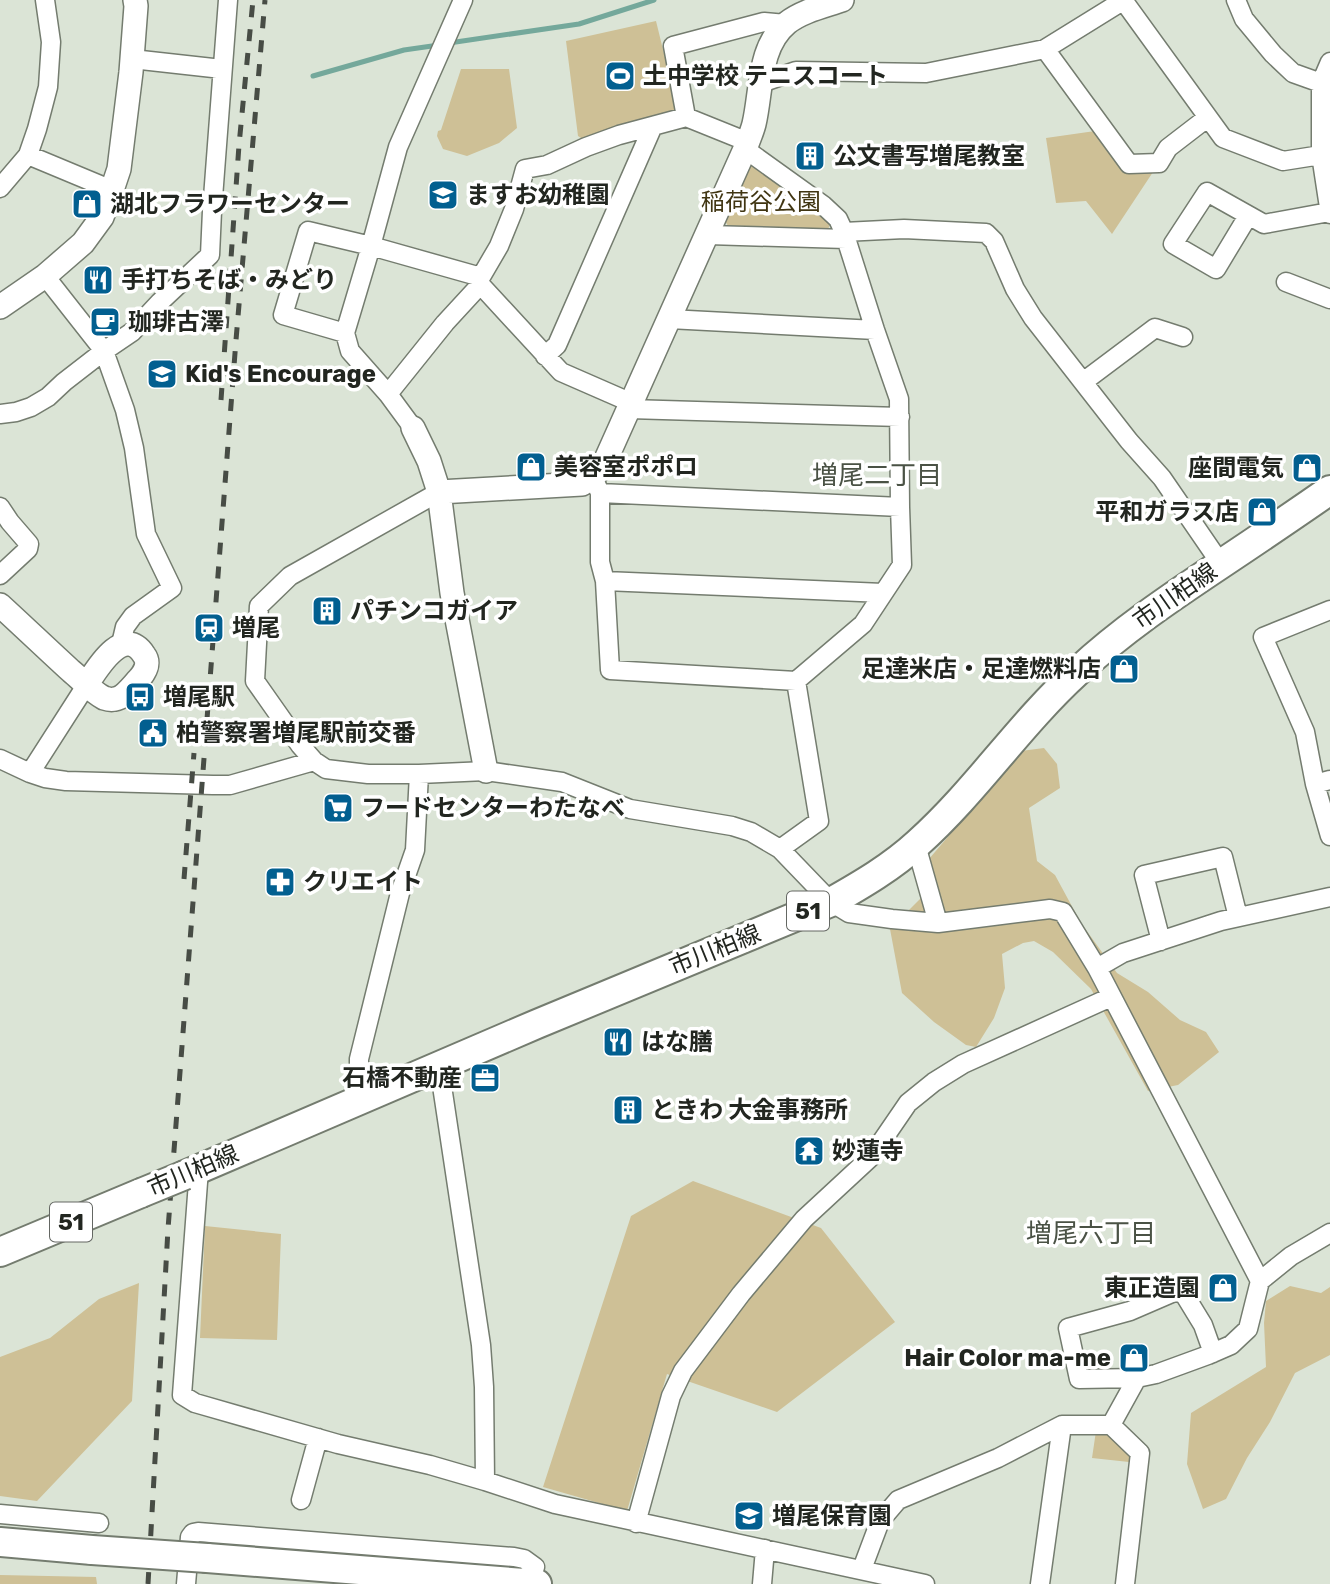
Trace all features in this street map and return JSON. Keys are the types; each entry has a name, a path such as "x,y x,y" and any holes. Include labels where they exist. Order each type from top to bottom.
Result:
{"main road":[{"name":"市川柏線","path":"0,1252 831,902 874,876 916,845 1052,696 1105,646 1136,621 1330,490"},
{"path":"0,1542 95,1536 208,1558 537,1584"}],"street":[{"path":"0,188 28,155 48,87 51,42 45,0"},
{"path":"0,414 23,410 48,397 104,351 132,332 210,255 228,0"},
{"path":"388,394 480,281 499,246 514,209 525,169 547,165 619,135 686,117 746,146 838,219 899,400 902,565 863,624 796,681 610,670 596,485 746,146 754,125 771,42 786,24 797,17 842,0"},
{"path":"761,83 796,71 926,73 1045,49 1123,0 1223,138 1283,161 1321,155"},
{"path":"1236,0 1244,19 1293,74 1321,83"},
{"path":"0,307 45,276 83,243 102,217 118,169 132,59 136,2"},
{"path":"466,2 448,33 398,147 345,333 350,351 388,394 413,428 429,461 439,492 452,593 486,771"},
{"path":"686,117 673,46 764,22 786,24"},
{"path":"1045,49 1129,164 1159,163 1168,148 1208,118"},
{"path":"132,59 222,69"},
{"path":"1248,215 1216,269 1174,244 1208,191 1264,224 1329,213 1321,155 1321,83 1330,62"},
{"path":"545,356 557,345 653,126"},
{"path":"28,155 112,190"},
{"path":"708,235 845,235 904,229 986,233 994,241 1015,289 1033,318 1129,441 1162,478 1221,564"},
{"path":"345,333 283,315 308,231 371,246 480,281 561,372 631,406 901,417"},
{"path":"30,773 99,666 121,644 125,627 133,616 172,588 146,534 134,448 125,410 104,351 45,276"},
{"path":"1286,282 1330,299"},
{"path":"669,319 875,330"},
{"path":"1083,382 1155,328 1183,337"},
{"path":"900,508 582,484 439,492 290,576 259,606 255,681 300,745 314,761 326,769 368,774 486,771 562,782 630,809 732,826 751,832 780,849 831,902 849,913 938,923 1050,909 1063,912 1097,968 1260,1280"},
{"path":"0,507 29,544 28,549 0,575"},
{"path":"605,581 883,593"},
{"path":"0,605 107,699 120,697 144,674 147,667 144,655 134,645 121,644"},
{"path":"1330,610 1263,637 1323,782 1330,836"},
{"path":"780,849 818,821 796,681"},
{"path":"0,759 45,778 76,782 230,785 314,761"},
{"path":"370,1095 359,1068 359,1059 400,893 415,850 419,774"},
{"path":"916,845 938,923"},
{"path":"1161,941 1144,875 1223,857 1238,918"},
{"path":"1097,968 1124,953 1221,921 1330,897"},
{"path":"636,1523 671,1396 683,1371 741,1294 804,1219 871,1157 908,1103 934,1082 964,1064 1111,997"},
{"path":"439,1066 481,1345 485,1480"},
{"path":"192,1172 182,1395 195,1403 318,1438 485,1480 555,1504 925,1584"},
{"path":"1213,1353 1203,1325 1181,1289 1130,1311 1068,1328 1079,1379 1137,1378 1156,1374 1213,1353 1231,1345 1248,1329 1260,1280 1291,1256 1330,1233"},
{"path":"1111,1425 1137,1378"},
{"path":"1040,1584 1062,1425"},
{"path":"862,1569 880,1521 898,1500 998,1458 1062,1425 1111,1425 1140,1452 1125,1584"},
{"path":"301,1500 318,1438"},
{"path":"0,1514 95,1536"},
{"path":"186,1584 190,1537 198,1532 514,1557 524,1559 535,1567 529,1584"},
{"path":"762,1584 765,1549"}],"green space":[{"name":"土中学校 テニスコート","path":"656,21 678,111 584,140 578,136 566,41"},
{"path":"461,69 509,69 517,128 499,143 467,156 443,149 437,136"},
{"path":"1095,131 1126,173 1153,172 1112,234 1086,201 1056,203 1046,138"},
{"name":"稲荷谷公園","path":"756,164 831,223 827,231 729,227 724,220 748,166"},
{"path":"1044,748 1057,764 1060,788 1029,808 1037,861 1055,875 1081,923 1117,973 1148,992 1180,1020 1206,1032 1219,1052 1178,1085 1148,1091 1091,989 1053,952 1034,941 1023,943 1002,954 1005,988 994,1018 976,1047 966,1045 934,1022 902,993 890,929 920,899 929,859 1021,751"},
{"path":"693,1181 821,1228 895,1322 777,1412 667,1374 627,1511 543,1487 631,1216"},
{"path":"205,1226 281,1234 277,1340 200,1338"},
{"path":"139,1283 132,1401 37,1501 0,1496 0,1357 50,1338 99,1299"},
{"path":"1290,1286 1321,1293 1330,1287 1330,1355 1295,1373 1226,1499 1203,1509 1187,1464 1191,1413 1266,1367 1266,1301"},
{"path":"1105,1430 1129,1447 1129,1462 1092,1458 1096,1431"},
{"path":"0,1575 96,1577 97,1584 0,1584"}],"waterway":[{"path":"449,43 579,24 654,0"},
{"path":"313,76 404,50 439,45"}],"railway":[{"path":"221,400 239,145 253,0"},
{"path":"148,1584 168,1229 236,340 265,0"},
{"path":"184,879 194,753"}],"place":[{"name":"土中学校 テニスコート","path":"620,76"},
{"name":"公文書写増尾教室","path":"810,156"},
{"name":"ますお幼稚園","path":"443,195"},
{"name":"湖北フラワーセンター","path":"87,204"},
{"name":"手打ちそば・みどり","path":"98,280"},
{"name":"珈琲古澤","path":"105,322"},
{"name":"Kid's Encourage","path":"162,374"},
{"name":"美容室ポポロ","path":"531,467"},
{"name":"座間電気","path":"1307,468"},
{"name":"平和ガラス店","path":"1262,512"},
{"name":"パチンコガイア","path":"327,611"},
{"name":"増尾","path":"209,628"},
{"name":"足達米店・足達燃料店","path":"1124,669"},
{"name":"増尾駅","path":"140,697"},
{"name":"柏警察署増尾駅前交番","path":"153,733"},
{"name":"フードセンターわたなべ","path":"338,808"},
{"name":"クリエイト","path":"280,882"},
{"name":"はな膳","path":"618,1042"},
{"name":"石橋不動産","path":"485,1078"},
{"name":"ときわ 大金事務所","path":"628,1110"},
{"name":"妙蓮寺","path":"809,1151"},
{"name":"東正造園","path":"1223,1288"},
{"name":"Hair Color ma-me","path":"1134,1358"},
{"name":"増尾保育園","path":"749,1516"}],"district":[{"name":"増尾二丁目","path":"877,475"},
{"name":"増尾六丁目","path":"1091,1233"}]}
